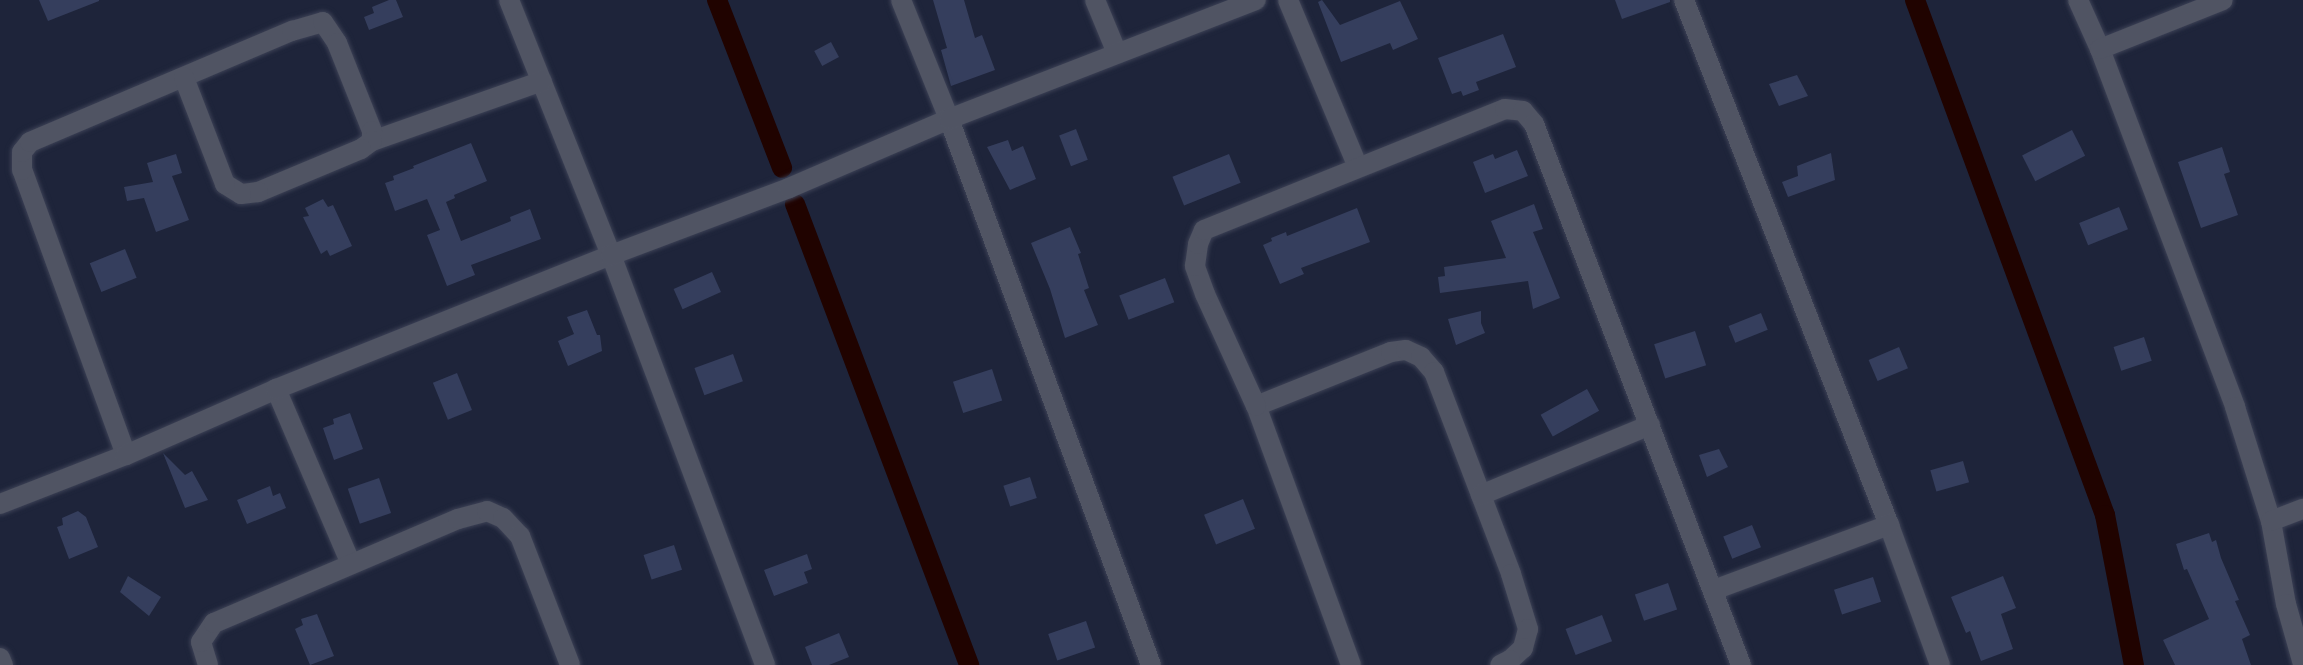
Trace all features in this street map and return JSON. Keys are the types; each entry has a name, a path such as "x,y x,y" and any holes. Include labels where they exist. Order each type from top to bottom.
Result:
{"street":[{"path":"509,0 611,255 765,665"},
{"path":"901,0 949,119 1151,665"},
{"path":"1095,0 1117,53"},
{"path":"0,504 126,455 276,388 611,255 789,188 949,119 1256,0"},
{"path":"1288,0 1358,167"},
{"path":"1684,0 1889,525 1940,665"},
{"path":"2078,0 2100,49 2235,408 2271,521 2286,604 2303,664"},
{"path":"2100,49 2223,0"},
{"path":"126,455 22,170 22,152 30,142 292,31 323,22 337,43 372,132 372,141"},
{"path":"184,78 225,183 241,194 258,192 361,149 372,141 542,81"},
{"path":"1351,665 1256,406 1195,266 1198,244 1204,230 1482,116 1505,109 1523,111 1534,124 1741,665"},
{"path":"1256,406 1391,352 1406,351 1421,357 1434,372 1511,574 1528,629 1523,648 1510,660 1500,665"},
{"path":"276,388 351,564"},
{"path":"1481,495 1650,425"},
{"path":"2271,521 2303,509"},
{"path":"207,665 201,642 214,623 458,519 487,511 503,518 520,536 570,665"},
{"path":"1714,590 1889,525"},
{"path":"0,658 3,665"}],"building":[{"path":"39,0 99,0 99,1 48,21"},
{"path":"389,0 396,0 403,17 369,30 364,17 374,13 372,7"},
{"path":"933,0 964,0 975,38 982,35 995,70 951,86 941,50 947,48"},
{"path":"1322,0 1340,25 1400,1 1418,39 1393,50 1390,43 1341,62 1318,2"},
{"path":"1615,0 1670,0 1670,2 1622,19"},
{"path":"1503,34 1516,67 1476,82 1479,90 1463,96 1461,91 1452,94 1438,58"},
{"path":"831,42 839,57 822,66 814,51"},
{"path":"1797,75 1808,96 1779,106 1769,84"},
{"path":"1076,129 1088,160 1071,166 1059,135"},
{"path":"2072,130 2085,156 2035,181 2022,155"},
{"path":"1008,140 1012,151 1023,146 1036,179 1010,190 987,147"},
{"path":"471,143 487,181 454,195 455,198 446,202 461,241 511,221 510,217 530,209 541,239 471,265 475,275 447,286 427,235 440,230 427,199 395,211 385,183 394,180 393,176 414,168 413,166"},
{"path":"2222,147 2230,172 2224,174 2238,215 2201,228 2178,162"},
{"path":"1517,150 1528,176 1485,193 1473,162 1493,154 1495,159"},
{"path":"1831,153 1835,180 1788,197 1782,182 1798,176 1797,166"},
{"path":"176,154 182,173 172,176 189,220 156,232 144,198 127,201 124,187 153,182 147,163"},
{"path":"1229,154 1241,183 1184,206 1172,177"},
{"path":"323,199 328,207 333,205 352,246 330,256 327,250 321,254 303,217 309,216 305,208"},
{"path":"1534,204 1543,229 1533,232 1560,298 1533,309 1528,281 1440,293 1438,277 1445,276 1444,267 1506,258 1491,221"},
{"path":"2119,207 2128,229 2088,245 2079,223"},
{"path":"1357,208 1370,242 1301,268 1304,274 1280,284 1263,245 1272,241 1271,238 1286,232 1287,236"},
{"path":"1070,227 1081,253 1078,254 1089,288 1084,290 1098,325 1065,338 1050,289 1031,243"},
{"path":"125,249 137,278 101,292 90,263"},
{"path":"712,272 721,292 683,309 674,289"},
{"path":"1165,278 1174,302 1129,320 1119,296"},
{"path":"587,310 597,335 600,335 602,351 568,366 558,341 574,334 567,317"},
{"path":"1481,311 1481,323 1485,333 1456,345 1448,319"},
{"path":"1761,313 1768,330 1735,343 1729,326"},
{"path":"1695,331 1706,365 1665,379 1654,344"},
{"path":"2144,337 2152,361 2121,371 2114,347"},
{"path":"1899,347 1908,368 1878,381 1869,360"},
{"path":"733,354 743,381 704,395 694,368"},
{"path":"992,369 1002,400 963,413 953,382"},
{"path":"457,373 472,410 448,420 433,383"},
{"path":"1587,389 1599,411 1553,437 1541,415"},
{"path":"350,413 363,449 334,460 323,428 334,424 333,419"},
{"path":"1719,449 1728,467 1707,477 1699,455"},
{"path":"163,453 185,475 192,471 208,500 185,508"},
{"path":"1963,461 1969,482 1936,492 1930,470"},
{"path":"1030,477 1037,498 1010,507 1003,486"},
{"path":"379,478 391,513 360,524 348,489"},
{"path":"270,486 273,496 280,493 286,508 247,524 237,500"},
{"path":"1243,499 1255,529 1216,544 1204,515"},
{"path":"78,511 86,517 98,547 69,559 57,527 63,525 62,518"},
{"path":"1752,525 1761,547 1732,559 1723,537"},
{"path":"2209,533 2212,542 2216,540 2239,600 2235,601 2250,635 2242,639 2251,665 2175,665 2163,640 2209,619 2187,569 2184,570 2176,544"},
{"path":"674,545 682,570 652,580 644,555"},
{"path":"807,554 812,569 804,572 808,583 774,596 764,570"},
{"path":"128,576 161,597 149,616 120,592"},
{"path":"2003,576 2016,608 2001,614 2013,649 1981,661 1970,631 1966,633 1951,597"},
{"path":"1873,577 1881,602 1842,614 1834,590"},
{"path":"1668,583 1677,609 1644,621 1635,594"},
{"path":"317,614 334,656 310,665 295,629 303,625 301,619"},
{"path":"1602,615 1612,641 1576,655 1566,629"},
{"path":"1086,621 1095,647 1057,660 1048,634"},
{"path":"839,633 849,657 829,665 812,665 805,647"}],"waterway":[{"path":"717,0 782,168"},
{"path":"1915,0 2105,515 2134,665"},
{"path":"795,204 969,665"}]}
